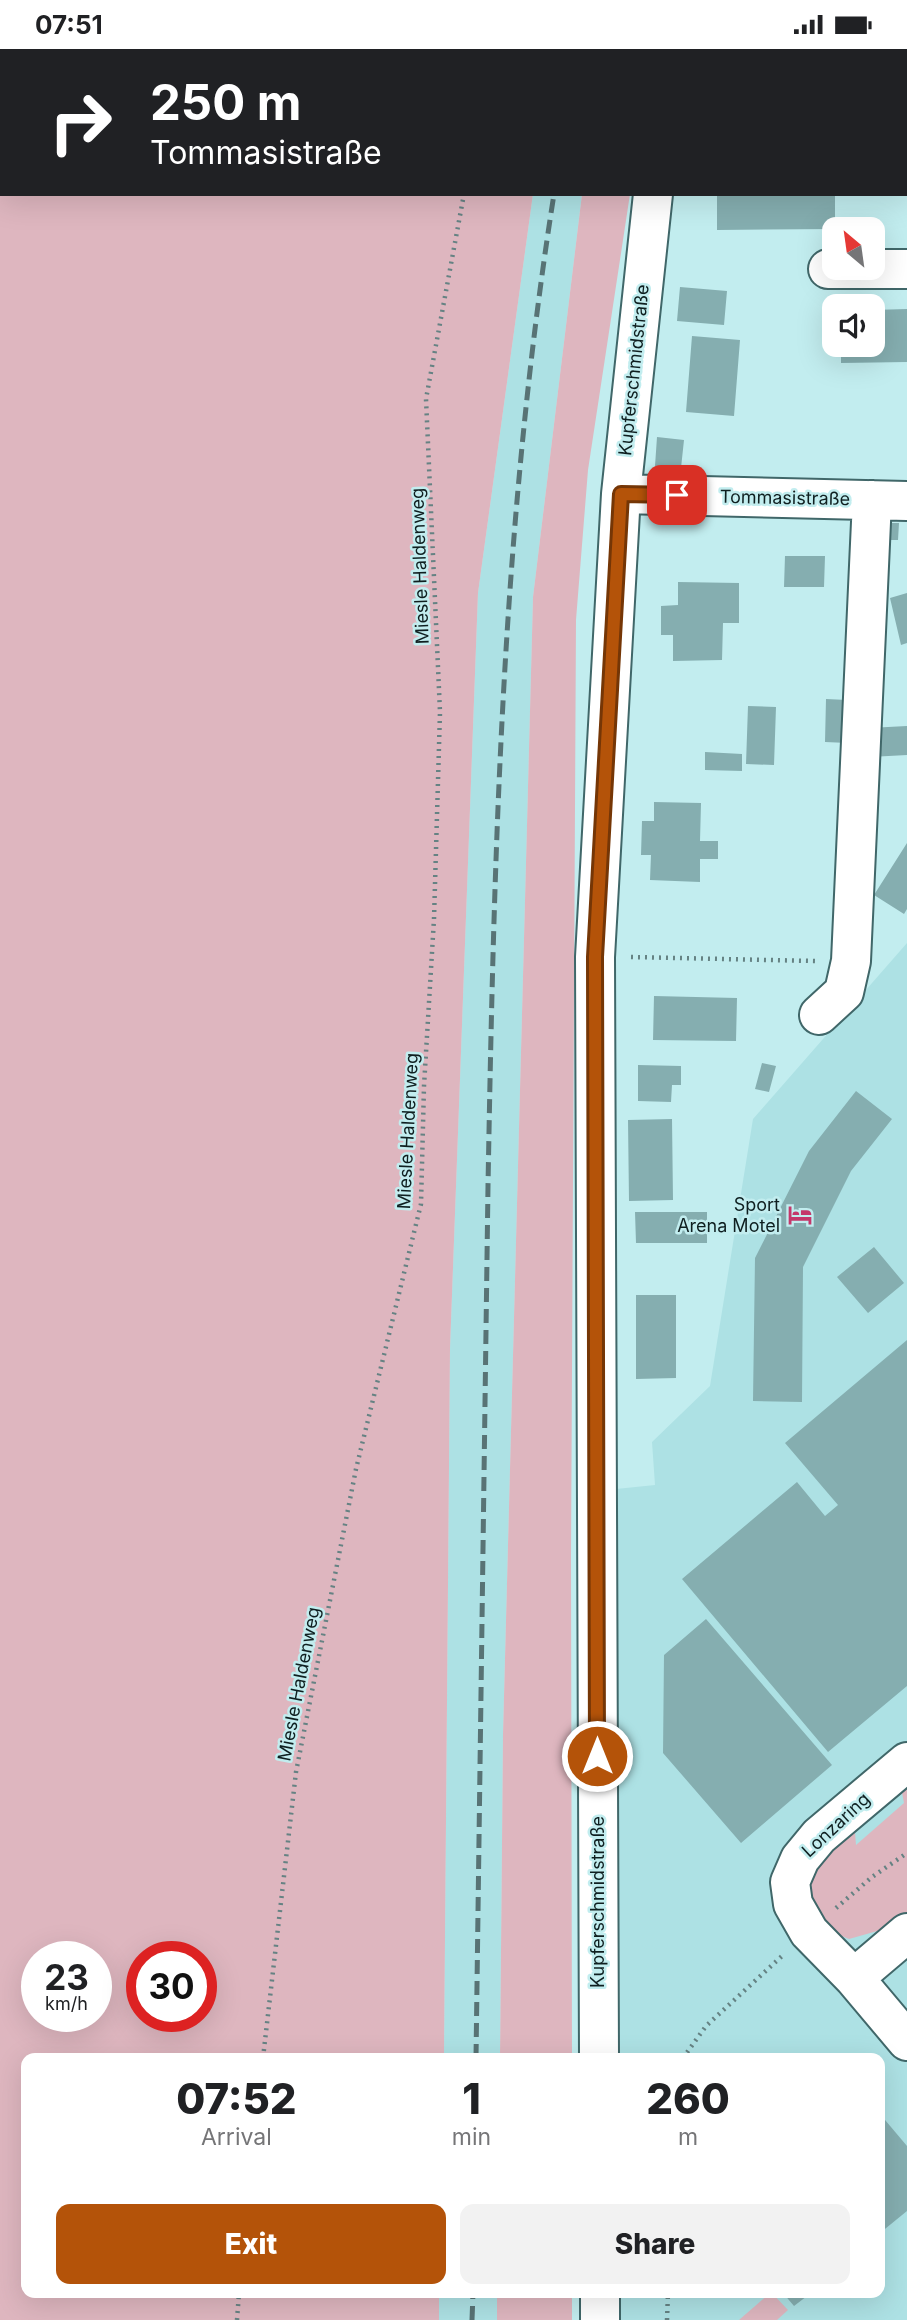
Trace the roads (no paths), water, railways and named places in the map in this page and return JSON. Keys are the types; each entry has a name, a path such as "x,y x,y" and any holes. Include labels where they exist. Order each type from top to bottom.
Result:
{"street":[{"name":"Kupferschmidstraße","path":"599,2053 595,957 621,494 653,196"},
{"path":"886,269 907,269"},
{"name":"Tommasistraße","path":"621,494 889,500"},
{"path":"819,1015 844,992 851,961 889,500"},
{"name":"Lonzaring","path":"907,1762 820,1836 800,1859 790,1882 793,1904 809,1931 854,1978 907,2041"},
{"path":"854,1978 907,1933"},
{"path":"600,2298 600,2320"}],"railway":[{"path":"476,2053 488,1186 498,813 512,564 523,441 536,317 554,196"},
{"path":"472,2320 473,2298"}],"place":[{"name":"Sport Arena Motel","path":"800,1215"}]}
